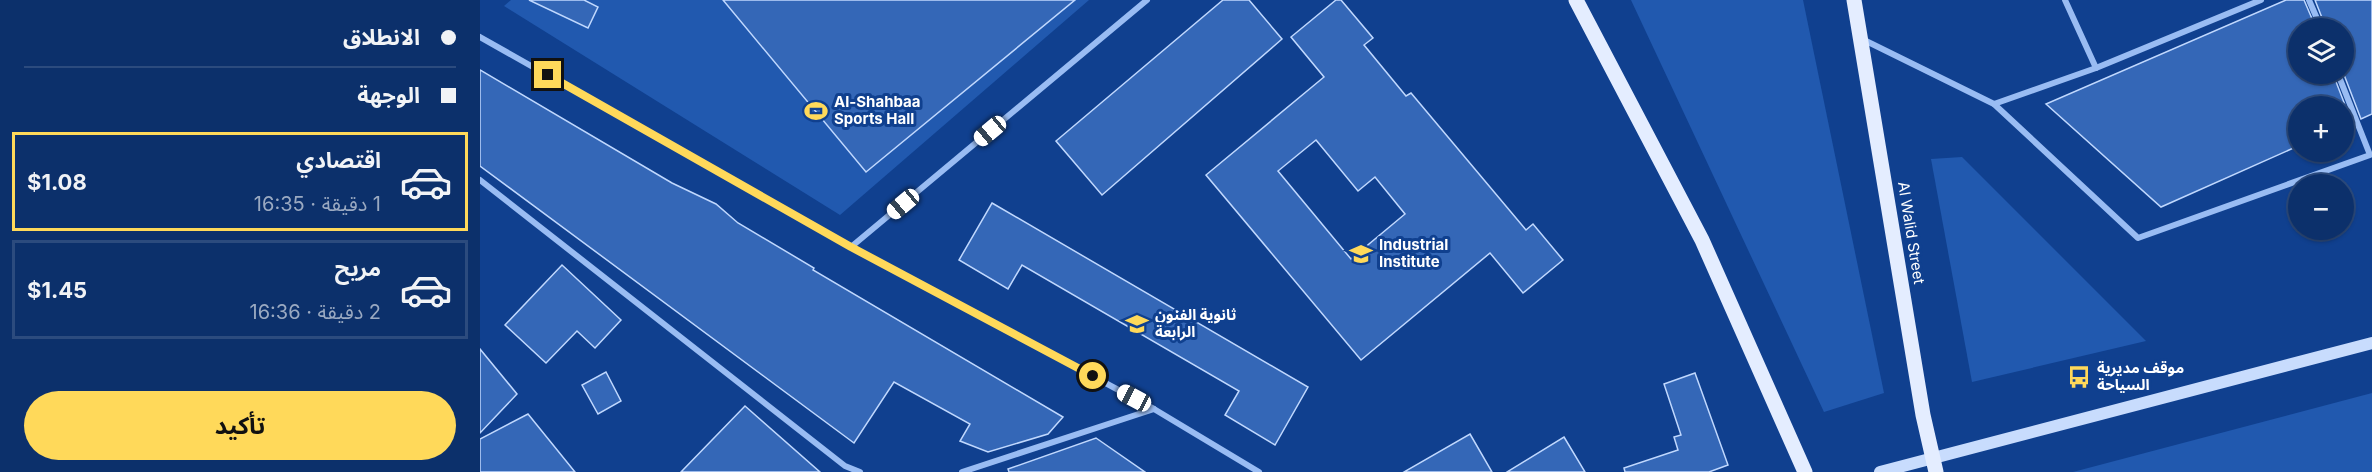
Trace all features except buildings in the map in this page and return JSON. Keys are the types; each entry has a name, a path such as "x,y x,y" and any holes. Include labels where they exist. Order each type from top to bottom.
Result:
{"main road":[{"path":"1576,0 1702,240 1805,472"},
{"name":"Al Walid Street","path":"1854,0 1933,465"},
{"path":"1880,472 1933,465 2372,343"}],"street":[{"path":"851,247 1147,0"},
{"path":"2065,0 2096,68"},
{"path":"1994,104 2096,68 2261,0"},
{"path":"2310,0 2317,18"},
{"path":"480,37 851,247 1154,409 1259,472"},
{"path":"1860,38 1994,104 2138,238 2370,155 2342,84"},
{"path":"480,180 846,466 860,472"},
{"path":"962,472 1154,409"},
{"path":"838,472 846,466"}],"shaded area":[{"name":"Al-Shahbaa Sports Hall","path":"511,0 1089,0 840,215 504,6"},
{"path":"1631,0 1803,0 1884,393 1824,412"},
{"path":"1962,157 2146,341 1972,382 1931,159"},
{"path":"2372,393 2372,472 2073,472"}],"place":[{"name":"Al-Shahbaa Sports Hall","path":"816,111"},
{"name":"Industrial Institute","path":"1361,254"},
{"name":"ثانوية الفنون الرابعة","path":"1137,324"},
{"name":"موقف مديرية السياحة","path":"2079,377"}],"route":[{"path":"548,75 851,247 1093,376"}]}
